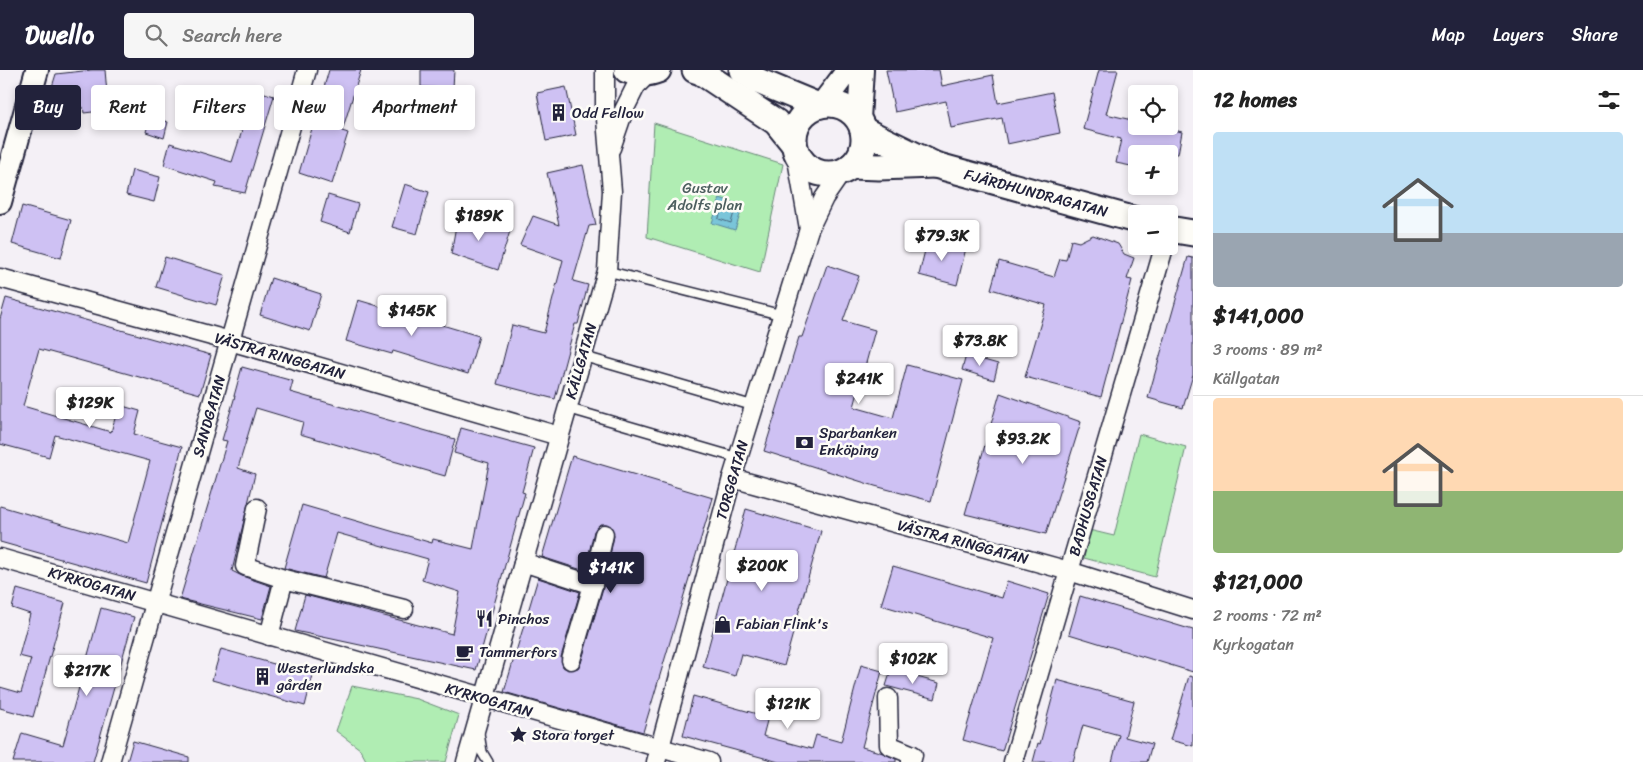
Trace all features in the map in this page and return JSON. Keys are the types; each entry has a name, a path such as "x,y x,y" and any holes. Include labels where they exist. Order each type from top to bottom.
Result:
{"main road":[{"path":"694,70 701,72 776,122 795,148 802,162 810,169 826,174 846,169 858,159 863,150 864,140 861,124 852,112 843,106 820,104 758,81 742,70"},
{"path":"795,148 795,127 803,114 820,104"},
{"name":"FJÄRDHUNDRAGATAN","path":"861,124 935,165 1128,218"},
{"name":"FJÄRDHUNDRAGATAN","path":"846,169 935,165"},
{"path":"1178,237 1193,233"}],"street":[{"path":"0,202 37,70"},
{"name":"SANDGATAN","path":"110,762 307,70"},
{"name":"KÄLLGATAN","path":"466,762 607,271 612,191 605,107 605,70"},
{"path":"820,104 848,70"},
{"path":"861,124 862,70"},
{"name":"KÄLLGATAN","path":"609,156 624,110 645,71"},
{"name":"TORGGATAN","path":"795,148 809,229"},
{"name":"TORGGATAN","path":"658,755 732,478 809,229 824,198 846,169"},
{"name":"BADHUSGATAN","path":"1013,762 1162,255"},
{"name":"VÄSTRA RINGGATAN","path":"0,278 230,341 559,436"},
{"name":"VÄSTRA RINGGATAN","path":"732,478 1069,571 1193,610"},
{"path":"257,508 245,566 284,579 404,609"},
{"path":"571,660 604,534"},
{"name":"KYRKOGATAN","path":"0,558 484,698 658,755 709,762"},
{"path":"523,562 592,585"},
{"path":"269,636 284,579"},
{"path":"888,698 889,745 913,755 912,762"}],"lane":[{"path":"607,271 782,315"},
{"path":"582,356 754,406"},
{"path":"567,408 738,458"},
{"path":"477,723 482,752 488,762"}],"green space":[{"name":"Gustav Adolfs plan","path":"654,123 783,164 760,272 647,237"},
{"path":"1139,434 1186,447 1155,577 1084,558 1089,530 1114,536"},
{"path":"352,686 417,699 459,715 446,762 367,762 360,749 336,731"}],"water":[{"path":"720,198 743,206 735,230 712,223"}],"building":[{"path":"105,70 106,85 91,85 91,112 84,113 83,107 81,107 81,85 53,85 56,74"},
{"path":"329,70 361,70 356,85 354,85 354,92 344,125 344,85 325,85"},
{"path":"421,70 454,70 453,85 421,85"},
{"path":"886,70 939,70 942,86 993,75 998,103 1052,92 1060,133 1007,144 1002,118 951,128 946,101 895,112"},
{"path":"1099,70 1118,70 1106,114 1128,119 1128,135 1178,135 1178,131 1182,132 1178,154 1178,145 1128,145 1128,165 1116,163 1121,139 1083,129"},
{"name":"Odd Fellow","path":"566,87 576,135 546,141 537,93"},
{"path":"264,93 274,96 264,129"},
{"path":"165,121 168,122 164,138 146,132 147,130 165,130"},
{"path":"239,130 264,130 245,193 215,187 217,182 164,165 170,143 232,162 242,131"},
{"path":"312,130 342,130 348,133 332,184 299,173"},
{"path":"583,165 596,225 589,226 573,281 588,285 578,324 575,324 555,399 497,384 512,325 544,333 563,260 520,245 533,216 559,225 547,173"},
{"path":"132,170 160,177 154,202 126,195"},
{"path":"405,184 429,192 417,234 392,227"},
{"path":"328,195 358,204 350,232 320,222"},
{"path":"22,206 71,220 61,258 12,244"},
{"path":"458,214 510,231 498,270 451,254"},
{"path":"1093,235 1118,244 1124,254 1134,258 1127,279 1132,280 1101,397 1025,377 1046,305 991,289 999,261 1054,277 1060,259 1066,260 1071,240 1079,242"},
{"path":"928,238 966,248 957,285 919,275"},
{"path":"165,257 225,275 216,305 156,287"},
{"path":"1188,257 1193,258 1193,375 1183,408 1148,398"},
{"path":"827,265 859,276 843,321 875,330 854,407 893,418 907,365 963,380 931,501 875,486 764,451 799,337 802,337"},
{"path":"271,278 321,294 310,331 260,315"},
{"path":"6,298 211,355 200,394 39,349 23,406 111,432 119,405 140,411 134,434 182,447 146,583 0,542 0,506 128,543 150,461 55,435 49,457 0,444 0,319"},
{"path":"358,300 479,336 468,374 393,351 392,354 346,341"},
{"path":"966,355 998,364 994,380 962,370"},
{"path":"242,367 293,381 290,392 455,439 445,476 300,434 303,422 256,408 238,468 255,474 232,571 271,586 262,619 180,599 227,441 222,440"},
{"path":"1000,393 1081,422 1046,534 965,514"},
{"path":"461,428 534,448 522,492 525,493 476,670 295,631 305,595 452,634 460,592 422,580 428,559 337,533 324,578 284,568 302,505 432,543 433,539 473,549 489,463 454,453"},
{"path":"572,456 713,498 643,732 504,692 538,578 580,592 561,657 563,667 568,670 578,668 581,663 603,588 614,536 611,526 600,524 594,531 585,571 542,557"},
{"path":"746,509 821,531 784,666 741,654 735,676 703,667"},
{"path":"893,566 1002,598 1007,581 1049,594 1002,751 963,740 993,638 881,605"},
{"path":"17,589 65,603 33,717 0,708 0,687 21,693 31,659 19,656 30,614 12,608"},
{"path":"1080,596 1193,630 1193,672 1069,634"},
{"path":"101,608 134,617 93,762 13,762 22,733 63,745"},
{"name":"Westerlundska gården","path":"221,649 313,675 305,706 212,680"},
{"path":"861,665 882,671 862,747 883,753 896,759 896,762 779,762 683,736 693,696 768,717 763,736 812,749 816,735 841,742"},
{"path":"891,670 939,683 935,699 886,686"},
{"path":"1189,676 1193,677 1193,746 1170,740"},
{"path":"1057,680 1134,701 1125,737 1152,744 1147,762 1112,762 1119,735 1083,725 1073,762 1033,762 1038,743 1040,744"},
{"path":"133,741 189,757 189,762 127,762"}],"place":[{"name":"Odd Fellow","path":"558,113"},
{"name":"Sparbanken Enköping","path":"805,442"},
{"name":"Pinchos","path":"484,619"},
{"name":"Fabian Flink's","path":"722,624"},
{"name":"Tammerfors","path":"465,652"},
{"name":"Westerlundska gården","path":"263,677"},
{"name":"Stora torget","path":"518,735"}]}
